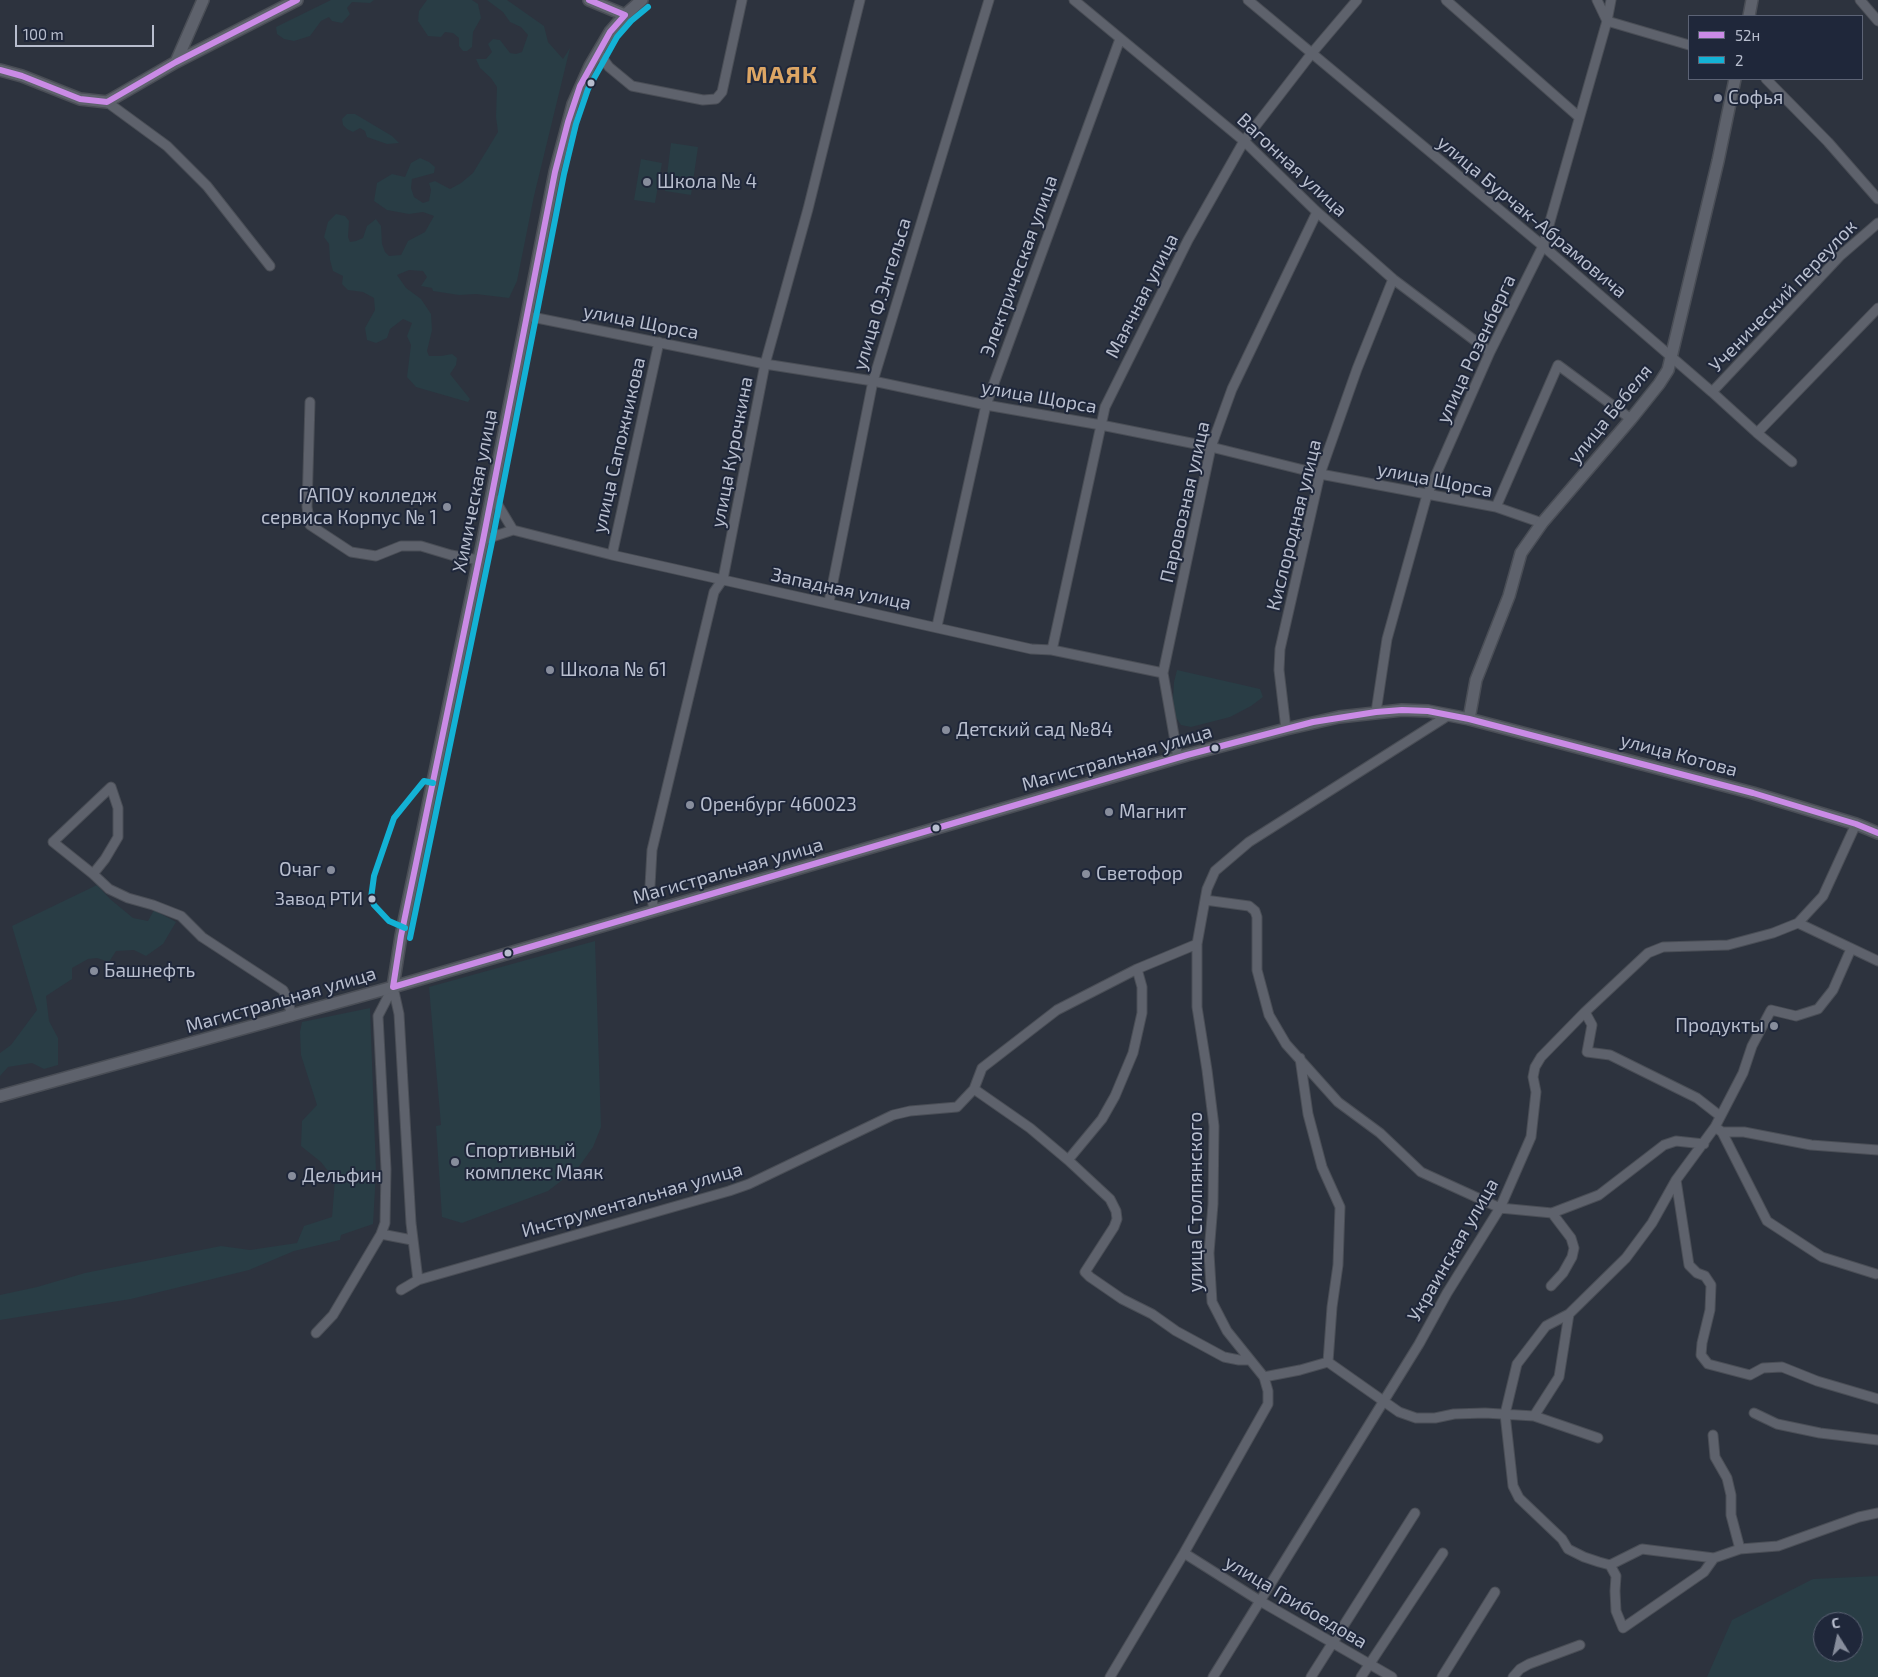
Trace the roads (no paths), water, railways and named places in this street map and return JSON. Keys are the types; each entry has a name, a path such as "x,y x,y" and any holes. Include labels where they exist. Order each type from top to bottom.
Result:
{"street":[{"path":"176,62 203,0"},
{"path":"107,102 176,62 297,0"},
{"path":"589,0 625,15"},
{"name":"Химическая улица","path":"316,1333 332,1315 382,1234 385,1223 386,1170 378,1016 393,987 401,936 484,540 527,316 568,122 580,86 610,32 642,0"},
{"path":"598,52 609,66 632,86 703,100 716,99 722,92 742,0"},
{"name":"улица Курочкина","path":"654,911 650,886 652,850 714,592 724,579 766,364 808,209 860,0"},
{"name":"улица Ф.Энгельса","path":"828,602 872,381 989,0"},
{"name":"Вагонная улица","path":"1074,0 1244,141 1317,212 1393,279 1490,352"},
{"name":"улица Бурчак-Абрамовича","path":"1248,0 1543,246 1792,462"},
{"name":"Маячная улица","path":"1052,650 1104,407 1188,240 1244,141 1312,53 1357,0"},
{"path":"1446,0 1579,117"},
{"path":"1597,0 1607,21 1688,45"},
{"name":"улица Розенберга","path":"1376,712 1387,640 1427,495 1490,352 1543,246 1607,21 1611,0"},
{"path":"1749,15 1752,0"},
{"path":"1860,0 1878,21"},
{"name":"Электрическая улица","path":"937,626 986,405 1120,39"},
{"path":"0,70 22,76 80,100 107,102 167,146 207,186 270,266"},
{"name":"улица Бебеля","path":"1469,719 1476,680 1504,611 1522,553 1542,523 1631,419 1668,370 1736,80"},
{"path":"1767,80 1821,135 1878,199"},
{"name":"Паровозная улица","path":"1178,758 1163,672 1211,447 1232,389 1317,212"},
{"name":"Ученический переулок","path":"1712,392 1841,255 1878,223"},
{"name":"Кислородная улица","path":"1286,729 1279,670 1280,649 1320,474 1357,369 1393,279"},
{"path":"1757,433 1878,308"},
{"name":"улица Щорса","path":"527,316 766,364 872,381 986,405 1211,447 1320,474 1496,508 1542,523"},
{"name":"улица Сапожникова","path":"612,555 659,342"},
{"path":"1496,508 1558,365 1631,419"},
{"path":"310,402 306,507 310,525 351,552 376,556 401,546 421,546 451,555 479,560"},
{"path":"484,540 513,530 492,495"},
{"name":"Западная улица","path":"513,530 612,555 937,626 1031,649 1052,650 1163,672"},
{"name":"Магистральная улица","path":"0,1096 292,1016 1178,758 1286,729 1339,717 1402,710 1428,711 1469,719"},
{"name":"улица Столпянского","path":"1264,1377 1227,1331 1212,1302 1209,1253 1213,1204 1214,1126 1208,1070 1197,1007 1197,944 1207,889 1215,871 1249,842 1449,715"},
{"name":"улица Котова","path":"1469,719 1738,789 1856,824 1878,833"},
{"path":"93,874 105,859 118,837 118,808 112,787 53,842 109,889 128,898 181,916 202,937 283,990 292,1016"},
{"name":"Украинская улица","path":"1213,1677 1419,1344 1447,1294 1500,1208 1531,1138 1536,1092 1533,1077 1535,1067 1541,1057 1585,1012 1648,953 1663,947 1728,945 1798,924 1823,896 1856,824"},
{"path":"1205,900 1248,906 1255,911 1257,917 1257,970 1269,1015 1286,1044 1338,1102 1380,1133 1421,1172 1500,1208 1552,1214 1599,1195 1664,1145 1676,1142 1704,1144"},
{"path":"1798,924 1878,961"},
{"name":"Инструментальная улица","path":"401,1290 418,1280 749,1184 893,1115 910,1111 957,1107 974,1089 982,1068 1057,1010 1137,969 1197,944"},
{"path":"1851,949 1833,990 1818,1009 1796,1016 1771,1010 1752,1046 1743,1073 1720,1116 1719,1130 1767,1221 1822,1257 1876,1274"},
{"path":"1068,1160 1102,1119 1116,1096 1133,1053 1142,1013 1142,987 1137,969"},
{"name":"Химическая улица","path":"393,987 399,1014 402,1099 412,1240 418,1280"},
{"path":"1585,1012 1592,1025 1587,1052 1610,1055 1697,1098 1720,1116"},
{"path":"1300,1058 1308,1114 1320,1158 1340,1206 1338,1265 1332,1307 1328,1362"},
{"path":"974,1089 1030,1128 1110,1199 1117,1218 1114,1227 1085,1272 1090,1277 1122,1300 1152,1314 1176,1331 1224,1357 1250,1360"},
{"path":"1878,1150 1811,1145 1744,1132 1719,1130 1704,1144 1676,1180 1652,1223 1626,1258 1569,1314 1546,1326 1517,1364 1505,1414 1512,1486 1519,1498 1562,1539 1568,1549 1584,1557 1610,1565 1642,1549 1714,1558 1740,1550 1778,1546 1859,1517 1878,1513"},
{"path":"1676,1180 1689,1265 1697,1273 1705,1276 1711,1285 1710,1310 1702,1342 1701,1355 1708,1364 1750,1375 1763,1368 1782,1367 1817,1381 1878,1399"},
{"path":"1551,1286 1563,1273 1572,1257 1574,1248 1571,1238 1552,1214"},
{"path":"382,1234 412,1240"},
{"path":"1534,1416 1559,1376 1569,1314"},
{"path":"1110,1677 1184,1553 1268,1404 1268,1391 1264,1377 1328,1362"},
{"path":"1328,1362 1399,1412 1416,1418 1435,1418 1454,1414 1534,1416 1598,1438"},
{"path":"1754,1413 1777,1424 1820,1433 1878,1440"},
{"path":"1713,1434 1716,1456 1727,1478 1732,1496 1731,1515 1740,1550"},
{"path":"1311,1677 1415,1513"},
{"name":"улица Грибоедова","path":"1184,1553 1332,1644 1392,1677"},
{"path":"1361,1677 1443,1553"},
{"path":"1610,1565 1616,1576 1616,1611 1623,1628 1704,1572 1714,1558"},
{"path":"1442,1677 1495,1592"},
{"path":"1513,1677 1520,1669 1529,1664 1580,1645"}],"place":[{"name":"Софья","path":"1718,98"},
{"name":"Школа № 4","path":"647,182"},
{"name":"ГАПОУ колледж сервиса Корпус № 1","path":"447,507"},
{"name":"Школа № 61","path":"550,670"},
{"name":"Детский сад №84","path":"946,730"},
{"name":"Оренбург 460023","path":"690,805"},
{"name":"Магнит","path":"1109,812"},
{"name":"Очаг","path":"331,870"},
{"name":"Светофор","path":"1086,874"},
{"name":"Завод РТИ","path":"372,899"},
{"name":"Башнефть","path":"94,971"},
{"name":"Продукты","path":"1774,1026"},
{"name":"Спортивный комплекс Маяк","path":"455,1162"},
{"name":"Дельфин","path":"292,1176"}],"district":[{"name":"МАЯК","path":"782,75"}]}
